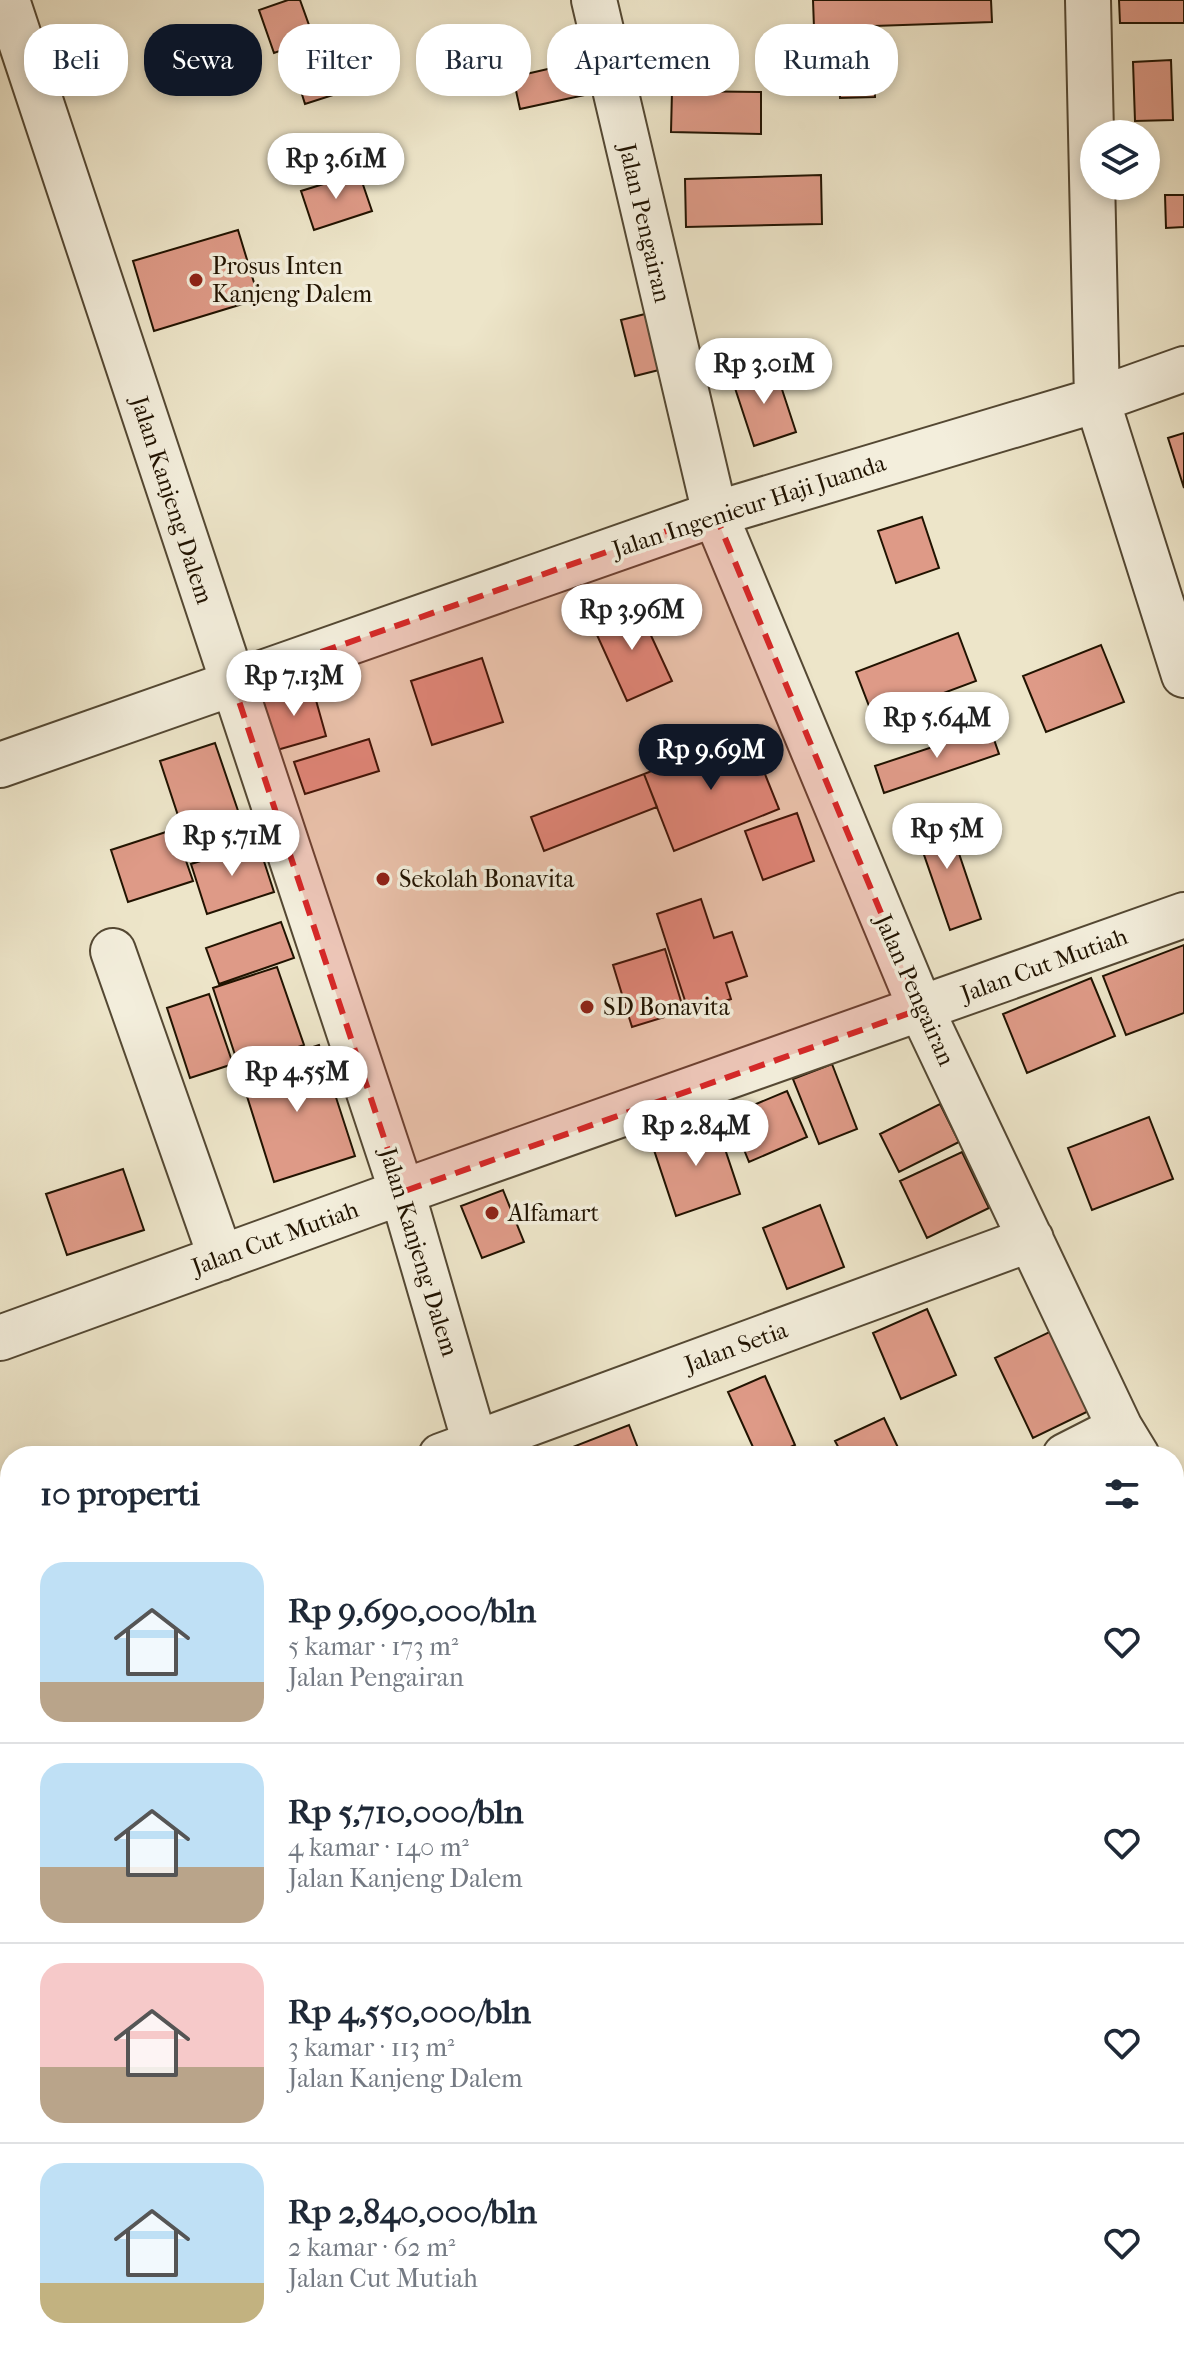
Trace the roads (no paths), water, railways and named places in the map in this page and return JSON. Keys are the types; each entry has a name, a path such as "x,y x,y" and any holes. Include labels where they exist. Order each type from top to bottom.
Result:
{"street":[{"name":"Jalan Pengairan","path":"594,0 715,514 921,1009 1129,1442"},
{"path":"1088,0 1097,400 1184,675"},
{"name":"Jalan Kanjeng Dalem","path":"7,19 402,1192 466,1446"},
{"name":"Jalan Ingenieur Haji Juanda","path":"0,765 715,514 1097,400 1184,369"},
{"name":"Jalan Cut Mutiah","path":"0,1338 1184,915"},
{"path":"113,951 221,1258"},
{"name":"Jalan Setia","path":"483,1446 1031,1239"}],"place":[{"name":"Prosus Inten Kanjeng Dalem","path":"196,280"},
{"name":"Sekolah Bonavita","path":"383,879"},
{"name":"SD Bonavita","path":"587,1007"},
{"name":"Alfamart","path":"492,1213"}]}
